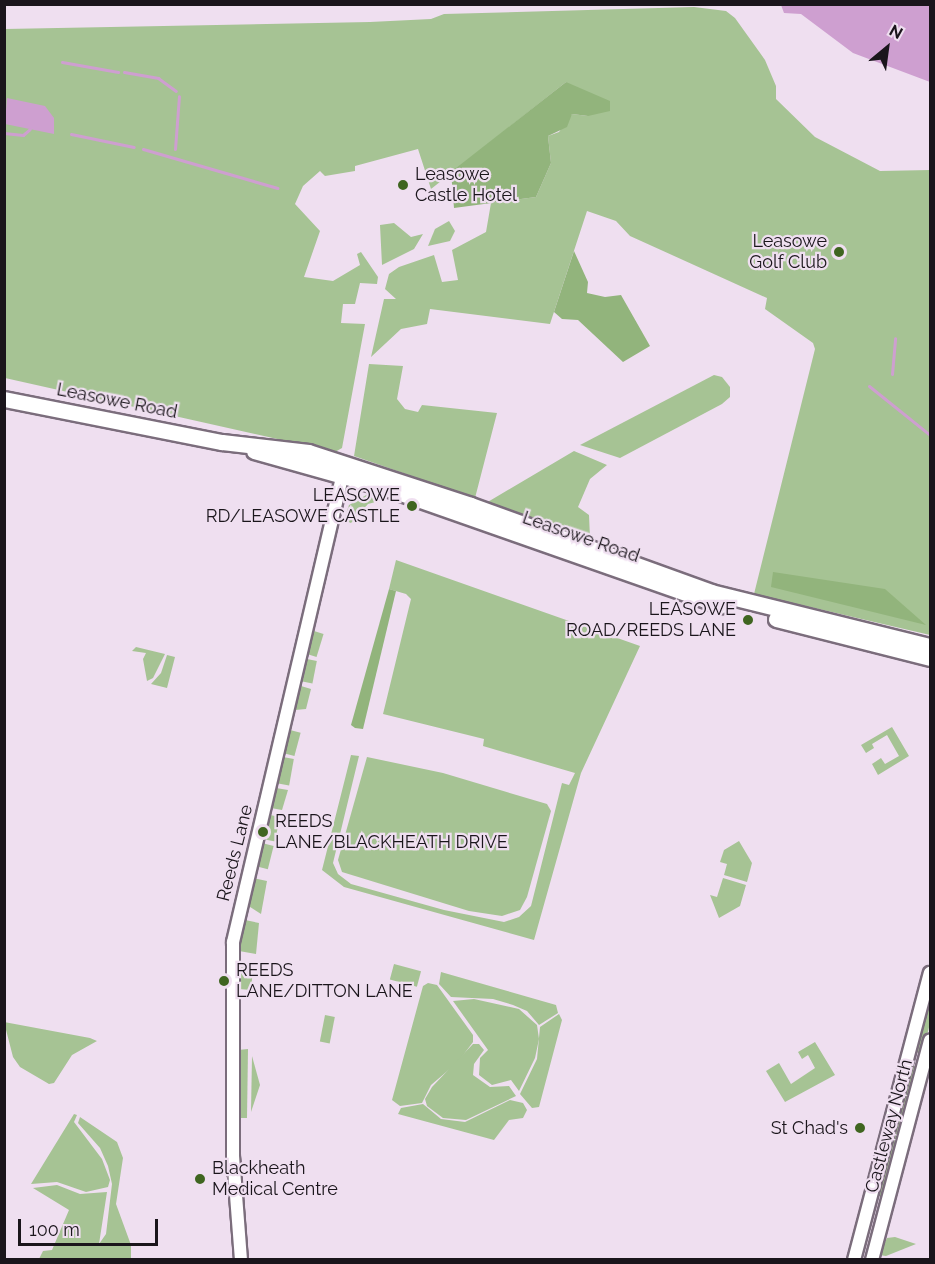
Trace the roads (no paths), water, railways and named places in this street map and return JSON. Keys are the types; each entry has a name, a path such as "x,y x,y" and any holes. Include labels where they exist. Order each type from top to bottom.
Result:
{"main road":[{"name":"Leasowe Road","path":"4,399 222,442 344,470 708,591 930,646"},
{"name":"Leasowe Road","path":"344,470 386,488 705,601 930,658"}],"street":[{"name":"Reeds Lane","path":"241,1260 233,1156 233,942 344,470"},
{"name":"Castleway North","path":"854,1260 930,973"},
{"name":"Castleway North","path":"872,1260 930,1041"},
{"path":"908,1059 924,1065"}],"waterway":[{"path":"62,62 118,72"},
{"path":"124,72 158,78 176,91"},
{"path":"175,149 179,96"},
{"path":"4,133 23,135 30,129"},
{"path":"71,134 134,147"},
{"path":"143,149 277,188"},
{"path":"892,374 895,338"},
{"path":"869,386 930,435"}],"place":[{"name":"Leasowe Castle Hotel","path":"403,185"},
{"name":"Leasowe Golf Club","path":"839,252"},
{"name":"LEASOWE RD/LEASOWE CASTLE","path":"412,506"},
{"name":"LEASOWE ROAD/REEDS LANE","path":"748,620"},
{"name":"REEDS LANE/BLACKHEATH DRIVE","path":"263,832"},
{"name":"REEDS LANE/DITTON LANE","path":"224,981"},
{"name":"St Chad's","path":"860,1128"},
{"name":"Blackheath Medical Centre","path":"200,1179"}]}
